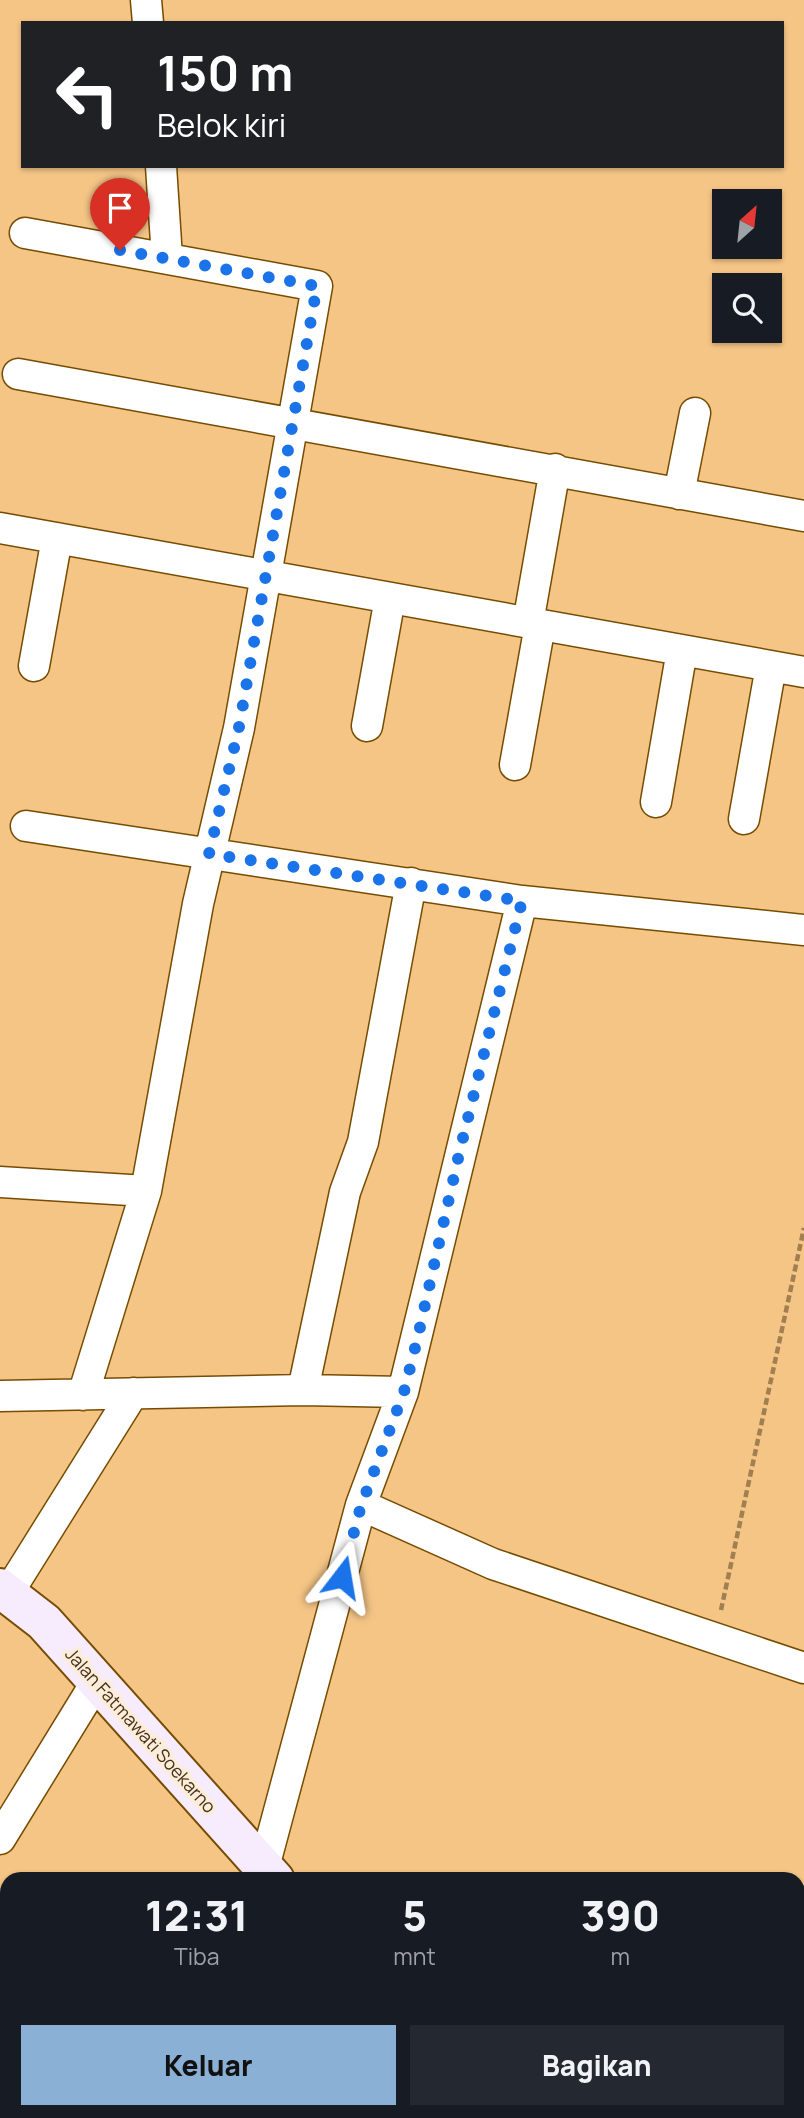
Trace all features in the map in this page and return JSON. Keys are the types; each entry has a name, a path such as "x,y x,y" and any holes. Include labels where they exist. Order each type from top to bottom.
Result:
{"main road":[{"name":"Jalan Fatmawati Soekarno","path":"4,1591 44,1622 268,1872"}],"street":[{"path":"146,0 148,21"},
{"path":"161,168 167,258"},
{"path":"25,233 317,286 239,727 209,854 146,1191 83,1395"},
{"path":"18,374 804,516"},
{"path":"679,494 695,413"},
{"path":"515,765 555,469"},
{"path":"0,528 804,672"},
{"path":"34,666 57,538"},
{"path":"367,726 390,598"},
{"path":"656,802 682,650"},
{"path":"744,819 771,666"},
{"path":"26,826 522,901 804,930"},
{"path":"303,1390 345,1192 363,1142 411,883"},
{"path":"269,1872 361,1506 404,1392 522,901"},
{"path":"0,1182 146,1191"},
{"path":"0,1396 303,1390 404,1392"},
{"path":"4,1591 133,1393"},
{"path":"361,1506 493,1564 715,1636 804,1668"},
{"path":"0,1839 97,1681"}],"path":[{"path":"715,1636 804,1228"}],"route":[{"path":"120,250 317,286 239,727 209,854 522,901 404,1392 361,1506 342,1577"}]}
